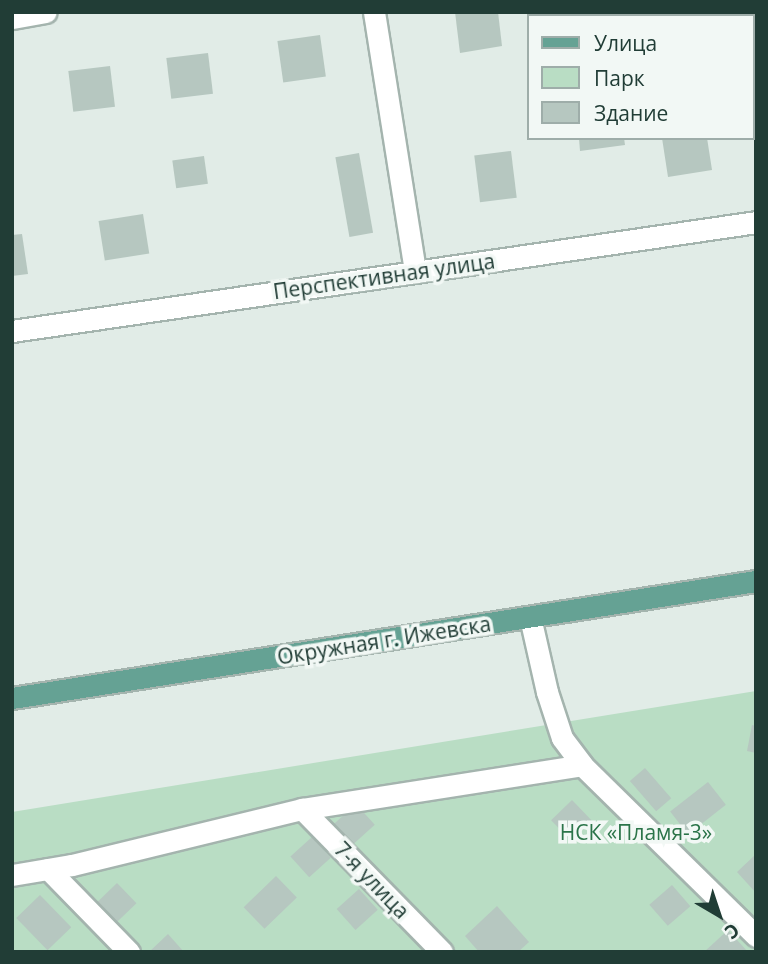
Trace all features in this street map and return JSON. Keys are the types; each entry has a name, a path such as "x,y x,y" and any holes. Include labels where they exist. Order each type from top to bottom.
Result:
{"main road":[{"name":"Окружная г. Ижевска","path":"12,698 756,581"}],"street":[{"path":"12,18 45,12"},
{"path":"374,12 415,271"},
{"name":"Перспективная улица","path":"12,331 756,222"},
{"path":"530,617 547,692 562,738 582,765 756,936"},
{"path":"12,875 48,869 302,809 582,765"},
{"name":"7-я улица","path":"302,809 442,952"},
{"path":"48,869 129,952"}],"green space":[{"name":"НСК «Пламя-3»","path":"756,691 756,952 12,952 12,812"}],"building":[{"path":"455,12 498,12 502,46 460,53"},
{"path":"536,12 579,12 579,14"},
{"path":"652,12 684,12 684,14"},
{"path":"320,35 326,77 283,83 277,41"},
{"path":"208,53 213,94 171,99 166,58"},
{"path":"110,66 115,107 73,112 68,71"},
{"path":"579,140 624,140 625,145 580,151"},
{"path":"662,140 707,140 712,170 668,177"},
{"path":"511,151 517,198 480,202 474,156"},
{"path":"359,153 373,233 349,237 335,157"},
{"path":"204,156 208,184 176,188 172,160"},
{"path":"143,214 149,254 105,261 99,221"},
{"path":"22,234 28,274 12,276 12,235"},
{"path":"752,725 756,726 756,753 747,751"},
{"path":"645,768 671,798 656,811 630,781"},
{"path":"708,782 726,805 688,834 670,812"},
{"path":"572,800 591,820 571,840 551,820"},
{"path":"356,804 375,825 353,844 334,823"},
{"path":"312,837 331,858 309,877 290,856"},
{"path":"756,854 756,893 737,872"},
{"path":"276,876 297,898 264,929 244,907"},
{"path":"117,883 136,903 116,923 96,903"},
{"path":"672,885 690,906 668,926 649,905"},
{"path":"359,889 378,910 355,930 337,909"},
{"path":"40,895 71,927 48,950 16,918"},
{"path":"497,906 529,942 518,952 479,952 465,936"},
{"path":"728,930 748,952 704,952"},
{"path":"168,934 184,952 149,952"}]}
